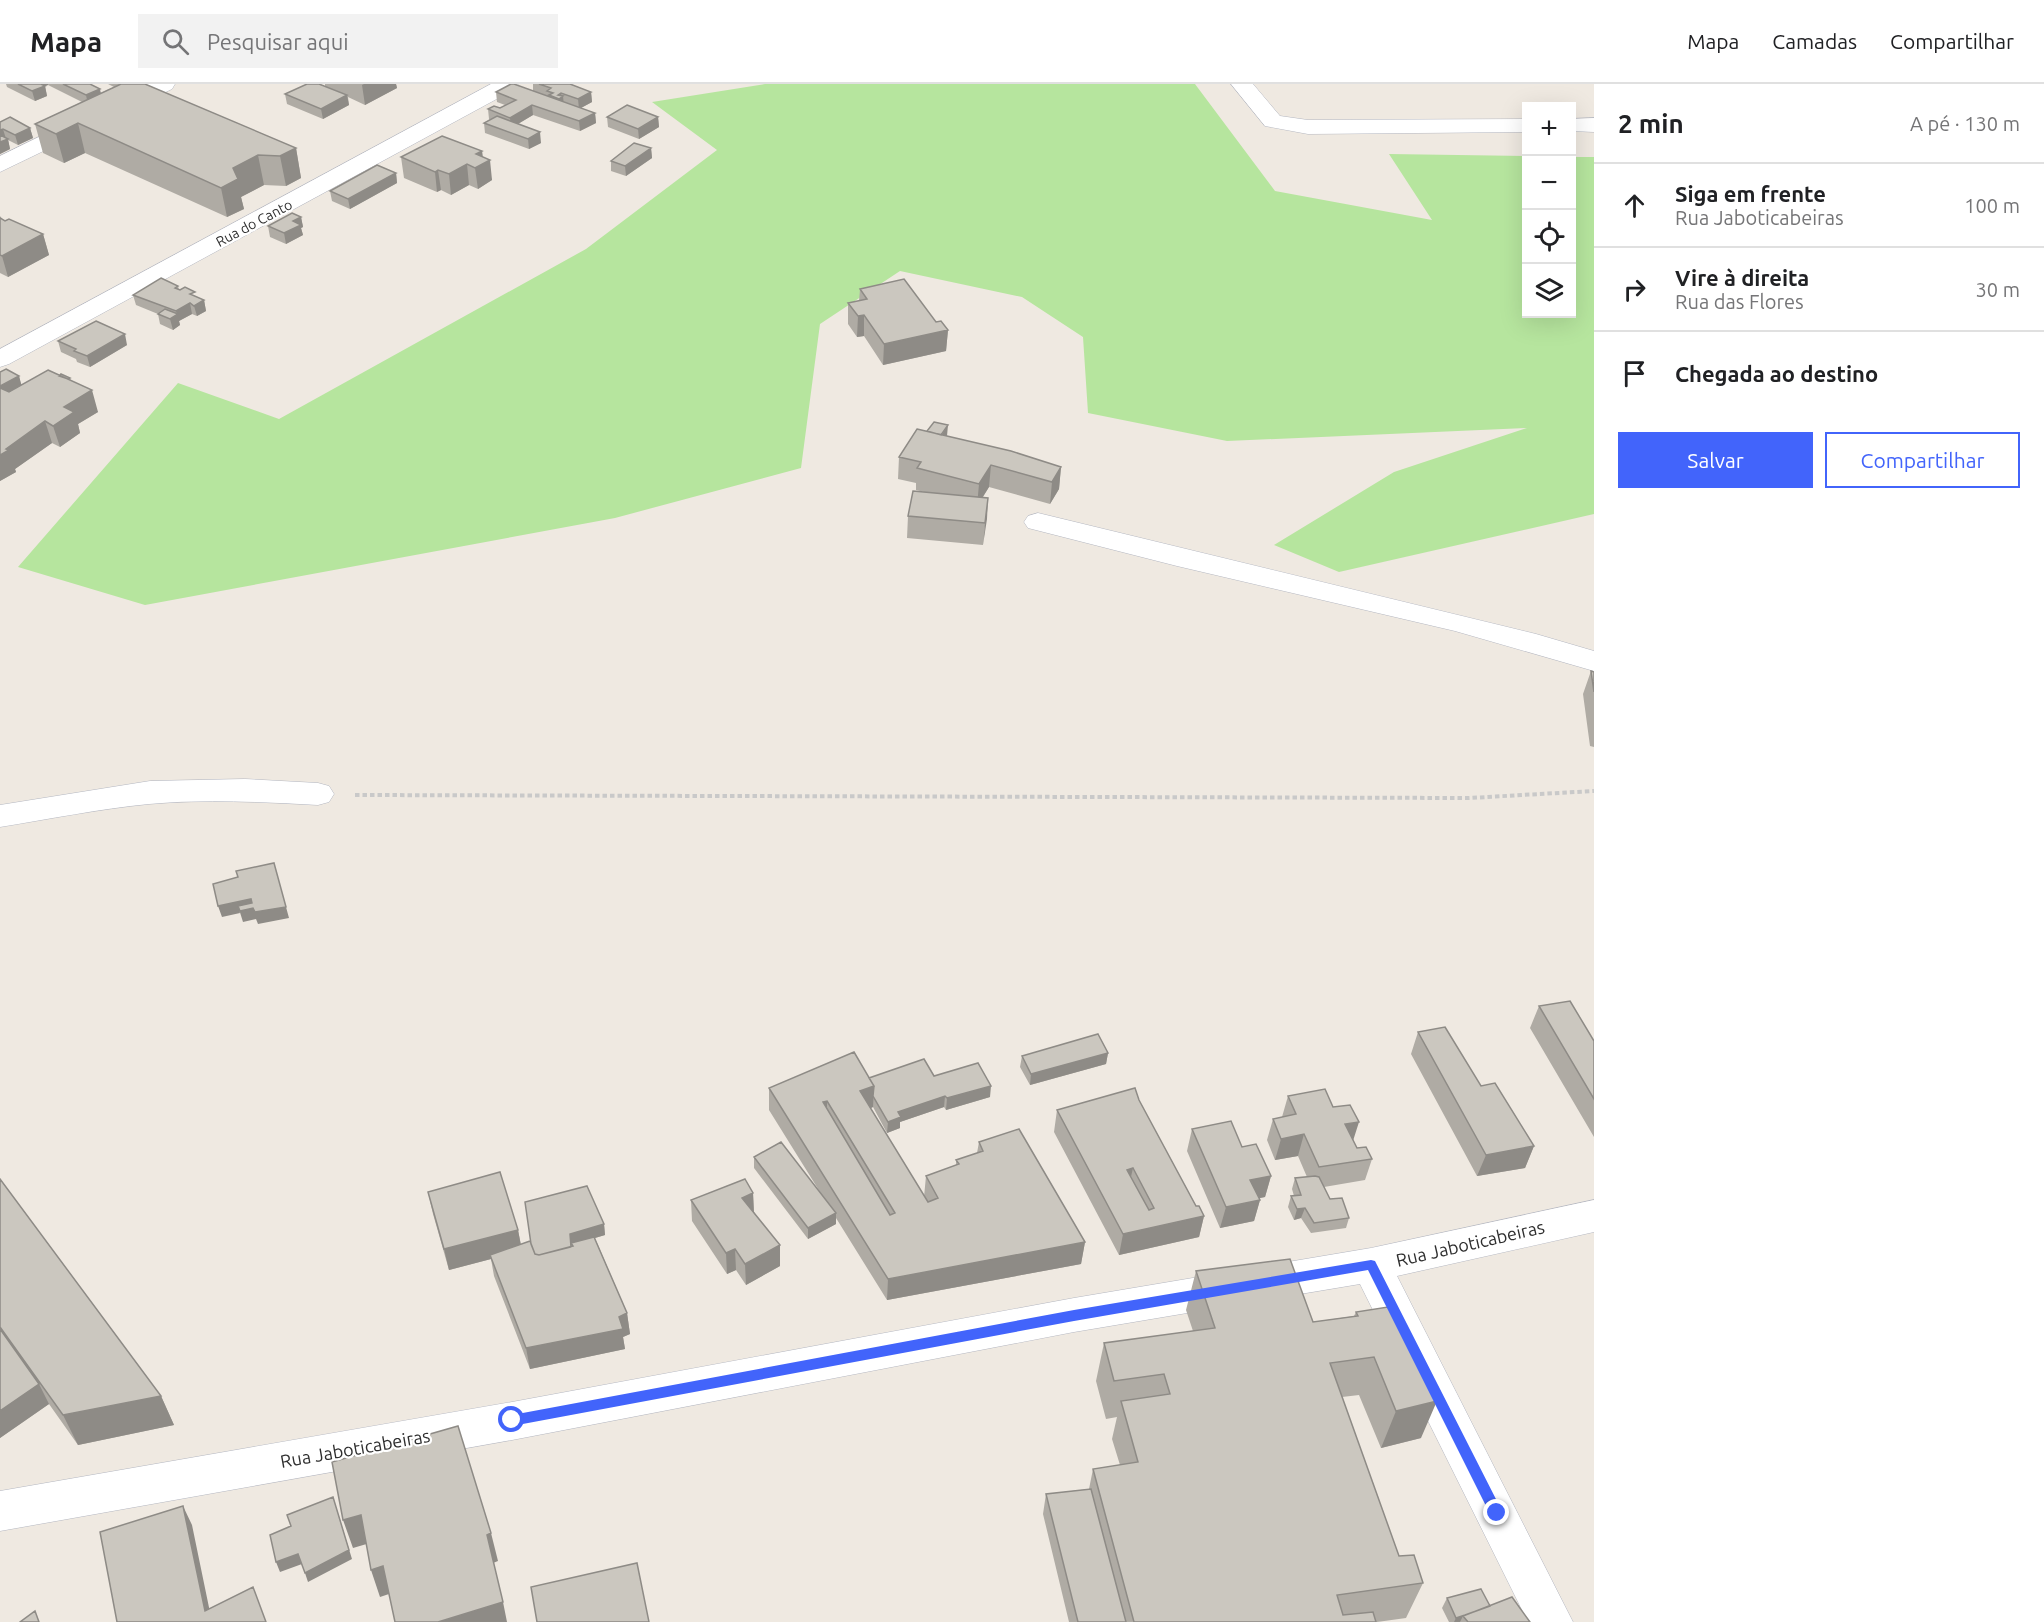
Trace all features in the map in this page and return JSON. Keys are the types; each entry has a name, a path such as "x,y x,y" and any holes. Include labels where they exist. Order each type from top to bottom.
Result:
{"street":[{"path":"0,165 164,84"},
{"name":"Rua do Canto","path":"0,359 507,84"},
{"path":"1242,84 1274,121 1308,127 1522,126"},
{"path":"1576,126 1594,125"},
{"path":"1038,522 1194,563 1417,612 1536,643 1594,661"},
{"path":"0,816 104,798 170,791 245,790 318,794"},
{"name":"Rua Jaboticabeiras","path":"0,1511 512,1420 1074,1315 1371,1265 1594,1216"},
{"path":"1371,1265 1551,1622"}],"path":[{"path":"318,794 1469,798 1594,791"}],"green space":[{"path":"765,84 1195,84 1275,191 1432,220 1389,154 1522,156 1522,318 1576,318 1576,157 1594,157 1594,514 1339,572 1274,545 1394,472 1527,428 1227,441 1088,413 1083,337 1022,297 900,271 820,324 801,468 615,518 145,605 18,567 178,383 279,419 586,249 717,150 652,102"}],"building":[{"path":"18,84 41,84 45,86 32,91"},
{"path":"63,84 90,84 100,89 86,95"},
{"path":"121,84 145,84 296,148 280,156 258,155 233,168 238,179 221,188 78,123 56,134 35,124"},
{"path":"307,84 319,84 347,95 321,109 285,94"},
{"path":"511,84 595,113 579,121 532,105 510,118 488,109 494,106 500,108 516,100 496,92"},
{"path":"539,84 570,84 591,92 578,99 561,93 558,95 563,96 559,99 549,95 553,93 547,91 551,88"},
{"path":"627,105 658,117 638,129 607,117"},
{"path":"497,116 540,132 528,139 484,123"},
{"path":"10,117 30,128 15,135 3,129 0,130 0,122"},
{"path":"0,135 8,139 0,142"},
{"path":"442,136 482,151 476,154 490,160 475,168 467,164 449,174 438,170 435,172 401,157"},
{"path":"634,143 651,148 625,166 611,161"},
{"path":"377,165 396,173 348,199 330,191"},
{"path":"292,213 301,217 293,221 301,225 284,233 268,226"},
{"path":"0,218 5,221 9,219 43,234 2,256 0,255"},
{"path":"161,278 178,286 175,288 180,290 185,287 195,292 190,294 204,300 194,306 190,303 176,311 133,295"},
{"path":"904,279 936,322 941,321 948,330 884,344 864,315 858,316 848,303 867,299 860,289"},
{"path":"165,309 178,314 170,319 158,314"},
{"path":"96,321 125,334 87,356 58,341"},
{"path":"6,369 19,376 0,386 0,372"},
{"path":"48,370 92,390 64,407 74,412 53,426 45,421 0,455 0,388 9,392"},
{"path":"934,422 948,425 941,435 927,431"},
{"path":"917,429 1011,451 1061,467 1052,482 991,465 979,484 917,468 921,462 899,457"},
{"path":"913,491 988,498 985,523 908,516"},
{"path":"1591,671 1594,672 1594,692"},
{"path":"274,863 286,907 255,912 253,908 240,911 238,906 252,903 251,899 218,906 213,884 238,877 236,871"},
{"path":"1570,1001 1594,1041 1594,1099 1539,1006"},
{"path":"1445,1027 1481,1086 1495,1083 1534,1146 1486,1155 1418,1032"},
{"path":"1098,1034 1108,1053 1031,1074 1022,1056"},
{"path":"854,1052 874,1086 860,1091 928,1202 938,1198 926,1176 959,1164 956,1160 983,1151 979,1142 1019,1129 1085,1242 888,1279 769,1088","holes":["827,1101 895,1213 890,1215 823,1102"]},
{"path":"924,1059 934,1076 978,1063 991,1086 947,1098 945,1096 898,1112 901,1117 888,1122 873,1096 874,1086 869,1078"},
{"path":"1135,1088 1139,1100 1196,1206 1199,1206 1204,1216 1123,1234 1057,1110","holes":["1133,1168 1154,1208 1149,1210 1127,1170"]},
{"path":"1325,1089 1333,1107 1350,1105 1359,1122 1345,1124 1357,1148 1366,1147 1372,1159 1319,1167 1304,1134 1281,1139 1273,1119 1296,1114 1288,1096"},
{"path":"1231,1121 1242,1147 1256,1144 1271,1176 1250,1180 1260,1200 1226,1207 1192,1129"},
{"path":"781,1142 836,1213 808,1228 754,1157"},
{"path":"500,1172 518,1230 444,1249 428,1192"},
{"path":"1319,1177 1330,1199 1342,1198 1349,1218 1314,1223 1305,1208 1297,1209 1291,1196 1301,1195 1295,1178"},
{"path":"0,1179 161,1396 63,1415 0,1327"},
{"path":"745,1179 753,1193 742,1198 780,1245 745,1264 735,1249 726,1253 691,1200"},
{"path":"587,1186 604,1224 570,1234 571,1247 535,1254 531,1244 525,1202"},
{"path":"594,1237 627,1313 619,1317 623,1329 526,1348 490,1255 530,1241 535,1254 539,1255 573,1246 571,1243"},
{"path":"1290,1259 1313,1322 1358,1316 1356,1312 1388,1307 1437,1401 1396,1411 1374,1357 1330,1363 1399,1556 1414,1555 1423,1583 1337,1595 1343,1615 1373,1612 1376,1622 1134,1622 1093,1469 1138,1462 1121,1401 1170,1394 1164,1374 1114,1381 1104,1343 1215,1328 1196,1271"},
{"path":"0,1329 39,1384 0,1411"},
{"path":"458,1426 491,1533 487,1535 503,1602 438,1622 395,1622 383,1566 371,1570 361,1515 343,1520 332,1462"},
{"path":"1091,1489 1126,1622 1078,1622 1046,1494"},
{"path":"333,1497 349,1550 305,1573 298,1554 276,1562 270,1535 291,1526 287,1515"},
{"path":"183,1506 205,1611 253,1587 266,1622 117,1622 100,1532"},
{"path":"637,1563 649,1622 537,1622 531,1587"},
{"path":"1481,1589 1490,1606 1456,1618 1447,1598"},
{"path":"1512,1597 1530,1622 1468,1622 1463,1616"},
{"path":"35,1611 39,1622 20,1622"}],"route":[{"path":"512,1420 1074,1315 1371,1265 1497,1513"}]}
